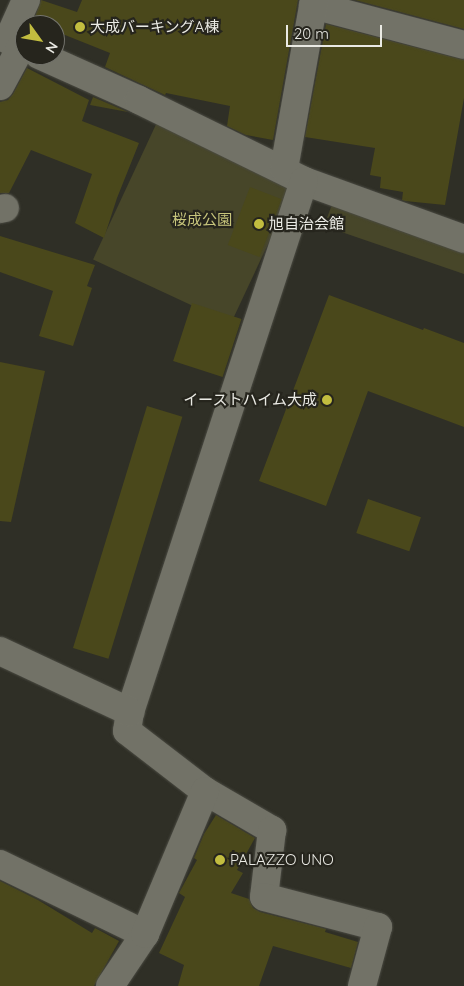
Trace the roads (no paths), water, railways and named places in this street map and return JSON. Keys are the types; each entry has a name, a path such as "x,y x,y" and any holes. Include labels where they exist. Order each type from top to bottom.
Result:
{"street":[{"path":"24,15 26,0"},
{"path":"362,986 378,927 264,897 272,830 205,791 127,731 130,712 294,175 313,2 464,45"},
{"path":"0,86 15,54"},
{"path":"61,65 294,175 464,239"},
{"path":"0,651 130,712"},
{"path":"110,986 145,934 205,791"},
{"path":"0,864 145,934"}],"place":[{"name":"大成バーキングA棟","path":"80,27"},
{"name":"旭自治会館","path":"259,224"},
{"name":"イーストハイム大成","path":"327,400"},
{"name":"PALAZZO UNO","path":"220,860"}],"park label":[{"name":"桜成公園","path":"202,220"}]}
